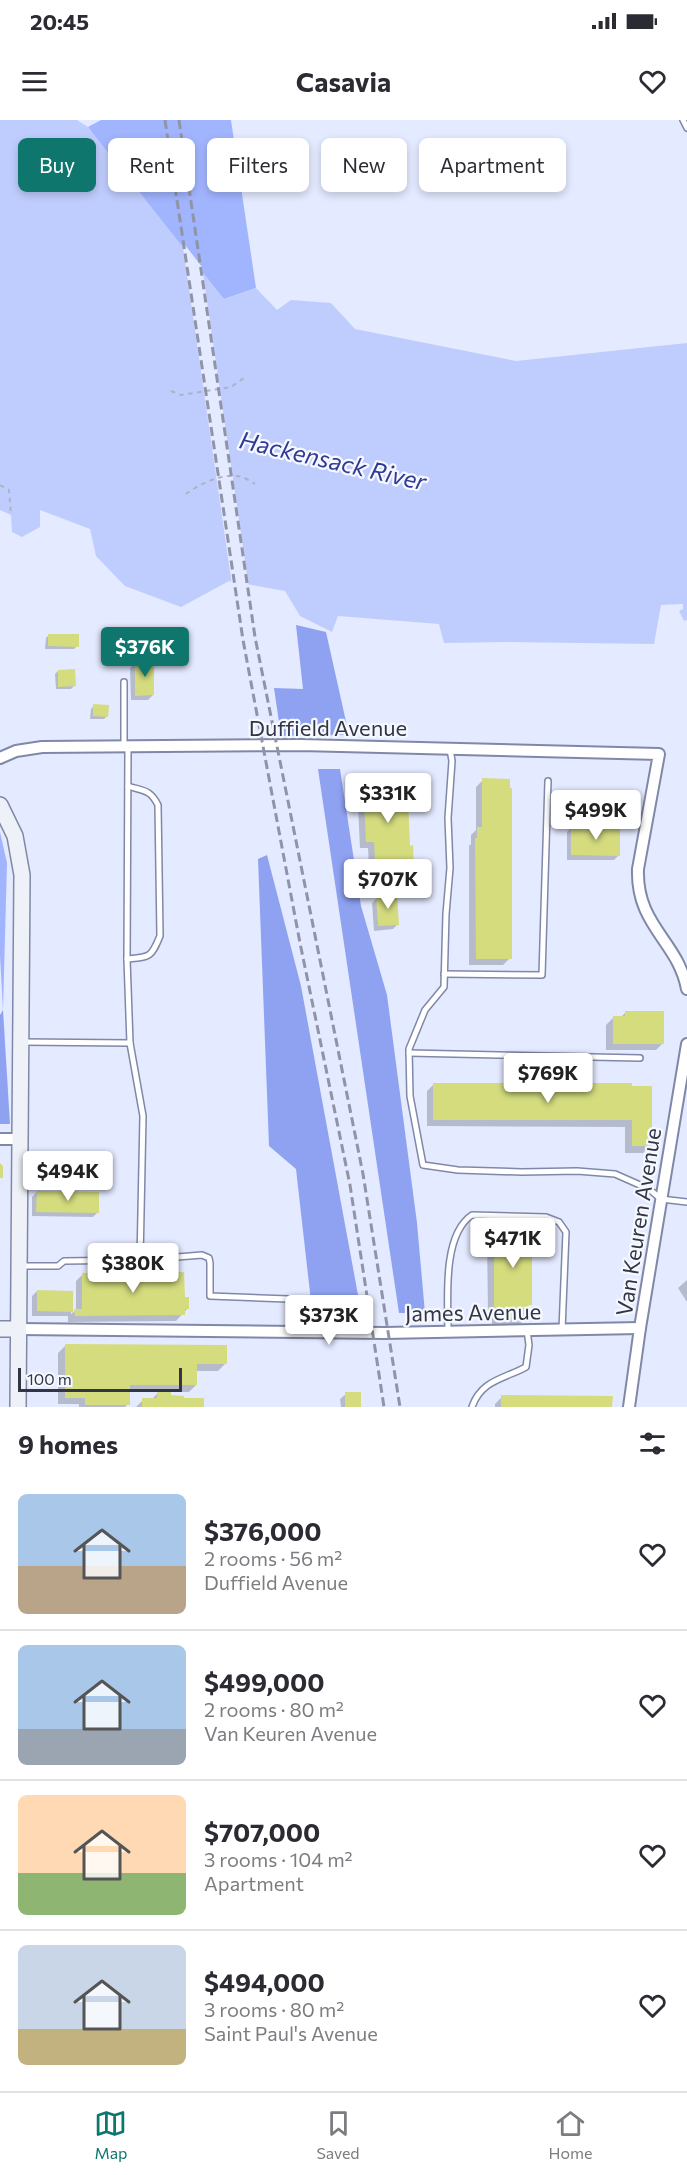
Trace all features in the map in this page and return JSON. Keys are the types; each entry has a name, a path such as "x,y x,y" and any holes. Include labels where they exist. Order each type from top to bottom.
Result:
{"street":[{"name":"Duffield Avenue","path":"0,758 33,747 301,745 658,753 638,868 638,886 641,902 649,920 678,963 687,989"},
{"path":"0,805 12,827 21,865 18,1407"},
{"name":"Van Keuren Avenue","path":"629,1407 687,1044"},
{"path":"0,1139 18,1139"},
{"name":"James Avenue","path":"18,1329 448,1332 640,1328"},
{"path":"0,1329 18,1329"}],"lane":[{"path":"683,120 687,128"},
{"path":"124,682 128,786 127,959 130,1043 143,1116 140,1260"},
{"path":"450,747 452,761 448,818 450,868 444,987 425,1010 409,1048 410,1096 423,1165 458,1170 577,1171 615,1174 649,1189 662,1199 687,1202"},
{"path":"444,974 542,975 548,781"},
{"path":"127,959 148,957 153,953 160,936 158,805 149,792 128,786"},
{"path":"20,1042 130,1043"},
{"path":"409,1053 640,1058"},
{"path":"448,1332 449,1259 462,1222 472,1215 546,1217 559,1222 566,1232 562,1330"},
{"path":"19,1266 58,1266 64,1261 140,1260 202,1255 209,1258 210,1296 288,1299 294,1304 298,1331"},
{"path":"472,1407 480,1390 494,1380 509,1376 526,1367 529,1345 527,1330"}],"path":[{"path":"171,391 181,395 231,387 247,376"},
{"path":"186,494 211,480 238,476 255,484"},
{"path":"0,485 9,490 11,515"}],"shaded area":[{"path":"101,120 231,120 234,138 207,138 207,192 242,192 256,288 224,299 181,254 136,192 195,192 195,138 108,138 108,154 88,127"},
{"path":"296,625 326,632 349,735 281,736 274,688 303,689"},
{"path":"318,769 340,769 361,906 387,995 417,1223 425,1313 399,1313"},
{"path":"0,832 7,863 3,1010 0,956"},
{"path":"267,855 301,986 363,1322 313,1319 296,1169 269,1146 258,859"},
{"path":"3,1010 10,1124 0,1124 0,1015"}],"water":[{"name":"Hackensack River","path":"0,120 77,120 88,127 108,152 108,192 139,192 224,299 256,288 277,310 291,300 331,303 355,329 516,361 687,343 687,620 684,621 679,611 683,609 683,604 661,605 654,644 444,643 439,624 338,616 332,632 300,616 285,591 229,581 181,607 125,586 96,556 90,529 40,510 40,527 22,537 12,532 11,515 0,510"}],"pier":[{"path":"182,241 202,267 249,588 232,585"}],"building":[{"path":"48,634 79,634 79,647 48,646"},
{"path":"154,661 154,695 135,696 135,662"},
{"path":"75,669 76,686 58,687 58,670"},
{"path":"93,704 109,705 108,717 93,716"},
{"path":"407,777 410,846 413,845 414,866 399,867 400,877 376,878 374,842 366,842 363,779"},
{"path":"482,778 510,779 510,788 512,788 512,959 476,959 475,838 477,838 477,827 482,827"},
{"path":"571,826 620,826 620,856 571,855"},
{"path":"397,894 399,925 378,926 376,896"},
{"path":"625,1011 664,1011 664,1044 613,1044 613,1016 625,1016"},
{"path":"433,1083 632,1083 632,1086 652,1086 652,1146 632,1146 632,1120 433,1120"},
{"path":"0,1163 3,1166 3,1178 0,1178"},
{"path":"37,1191 99,1192 99,1213 36,1212"},
{"path":"498,1220 528,1220 528,1231 532,1231 532,1305 528,1305 528,1318 498,1318 498,1307 494,1307 494,1231 498,1231"},
{"path":"184,1272 185,1297 189,1297 189,1309 185,1309 185,1315 75,1316 74,1309 82,1309 82,1273"},
{"path":"37,1290 73,1291 73,1312 37,1311"},
{"path":"65,1344 227,1345 227,1364 197,1364 197,1385 130,1385 130,1405 85,1405 85,1398 65,1398"},
{"path":"157,1391 171,1391 171,1395 184,1396 184,1398 204,1398 204,1407 142,1407 142,1398 157,1398"},
{"path":"345,1392 361,1392 361,1407 345,1407"},
{"path":"501,1395 613,1396 612,1407 501,1407"}],"railway":[{"path":"165,120 243,640 300,943 350,1185 384,1407"},
{"path":"179,120 255,637 363,1174 400,1407"}]}
